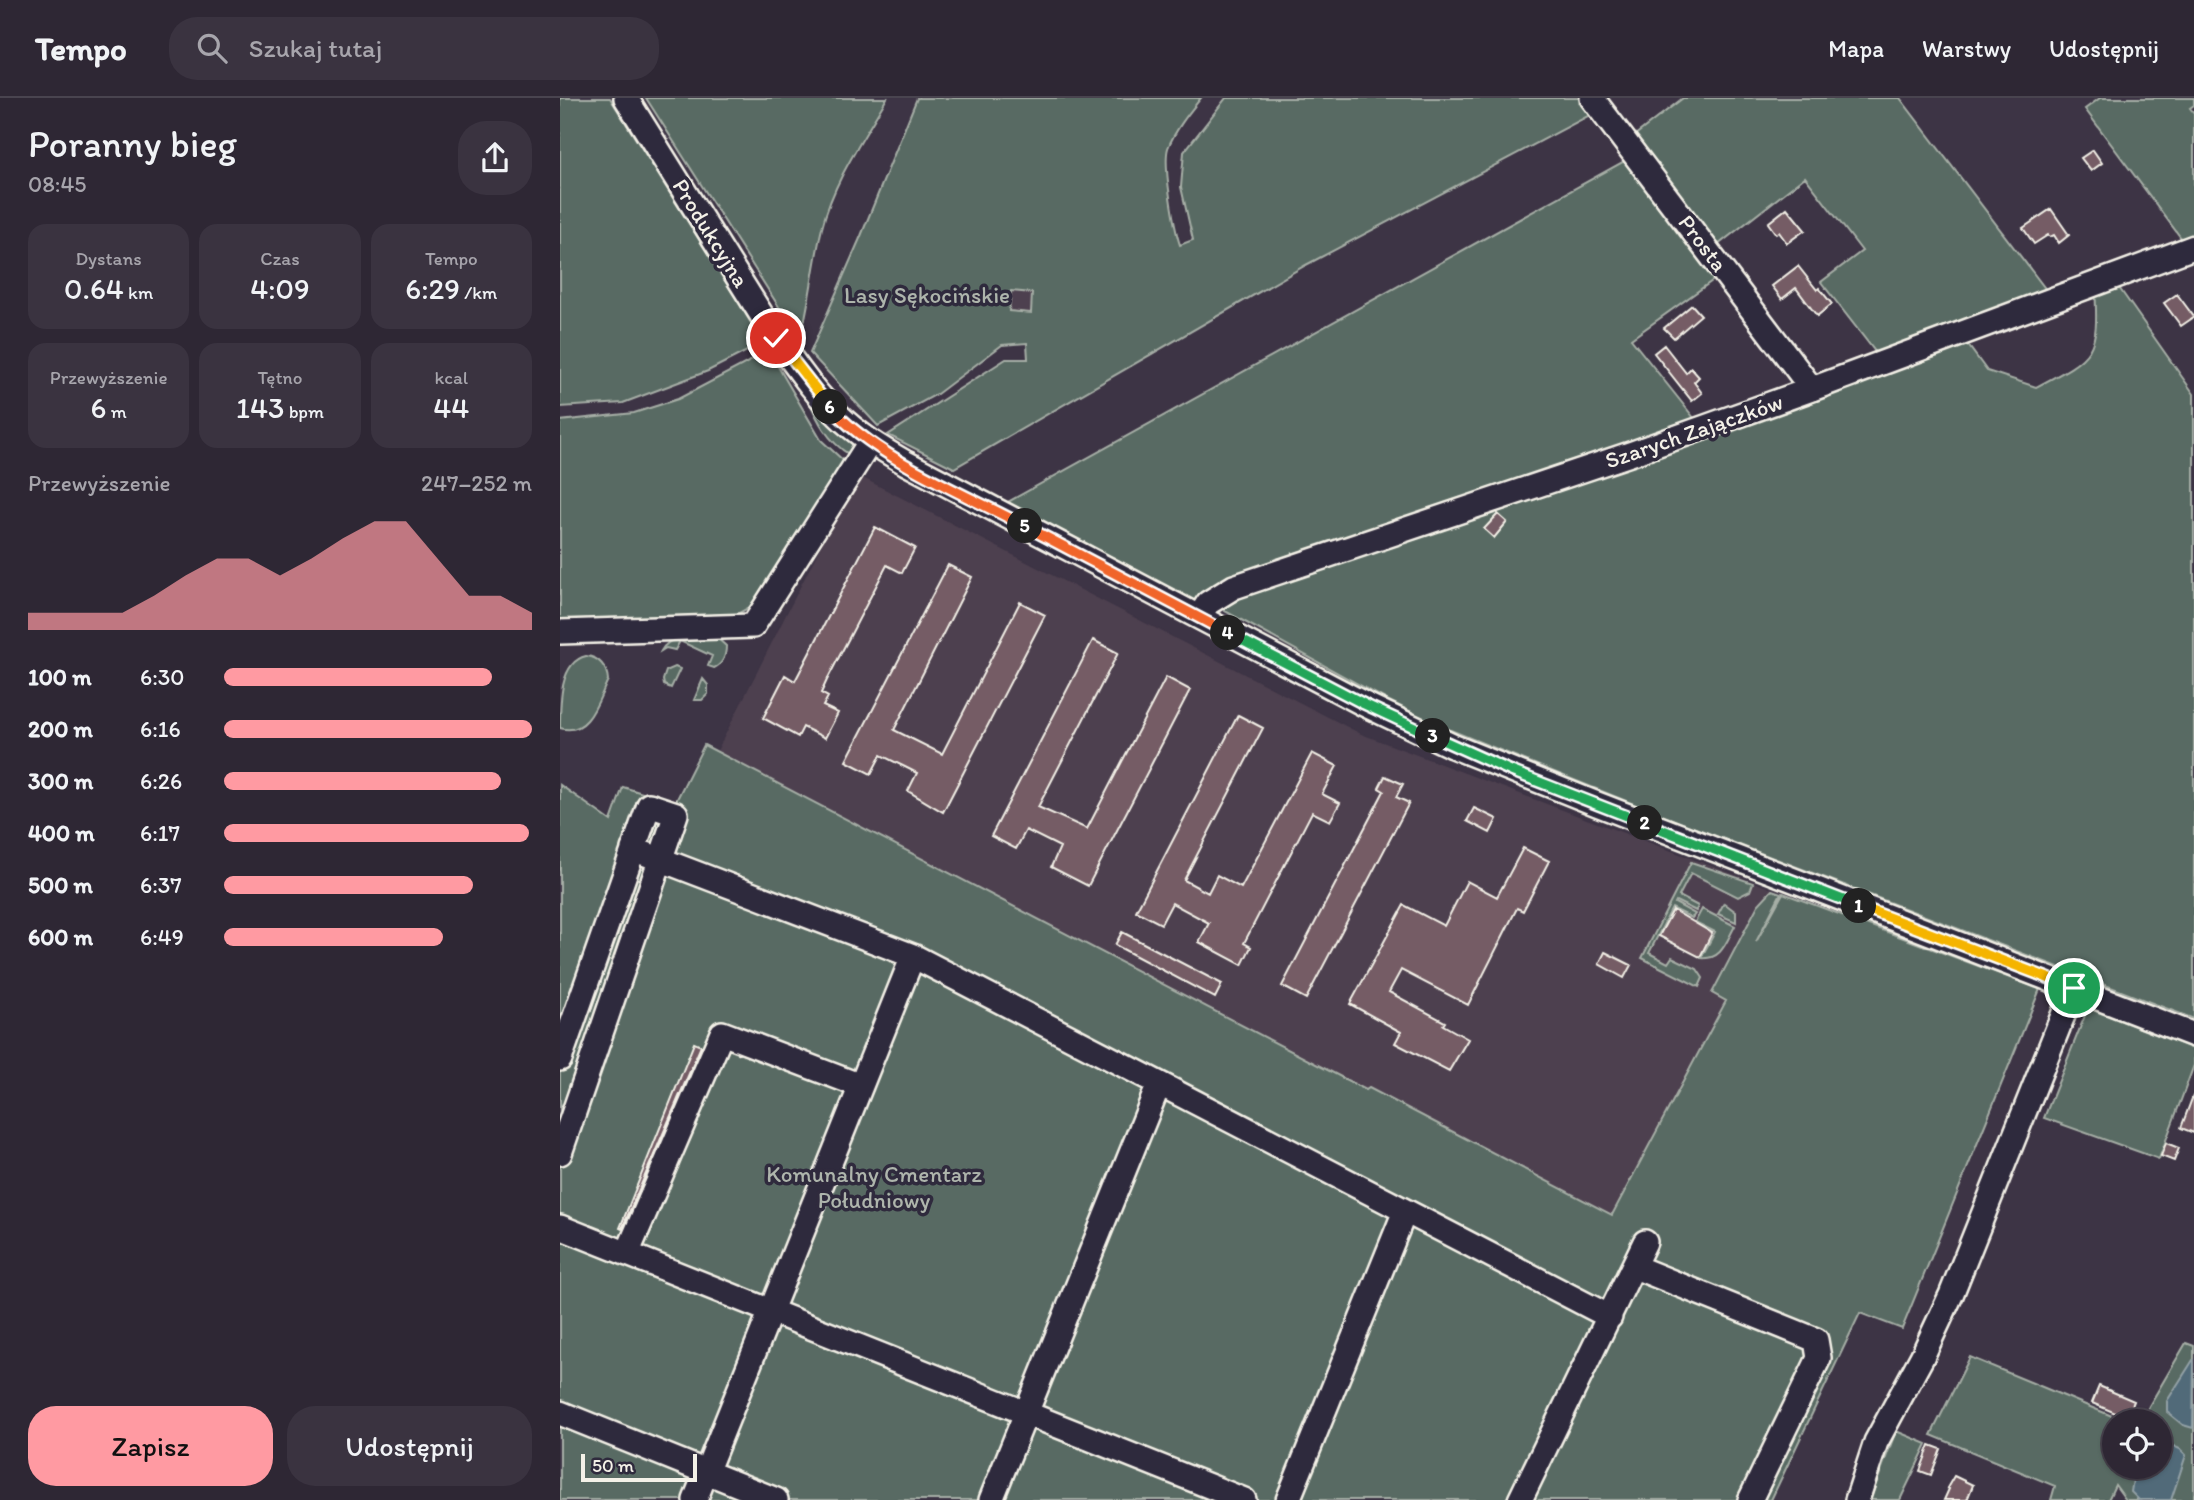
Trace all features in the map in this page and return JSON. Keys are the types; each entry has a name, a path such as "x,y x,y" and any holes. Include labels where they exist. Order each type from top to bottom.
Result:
{"street":[{"name":"Produkcyjna","path":"626,98 776,338 836,414 870,442 905,463 1364,704 1499,766 2194,1035"},
{"name":"Prosta","path":"1592,98 1812,389"},
{"name":"Szarych Zajączków","path":"1199,617 1208,603 1234,587 1633,453 2194,247"},
{"path":"560,632 753,626 870,442"},
{"path":"560,1059 649,805 676,814 560,1153"},
{"path":"634,849 913,956 1610,1317"},
{"path":"695,1500 913,956"},
{"path":"1857,1500 1876,1442 1922,1357 1951,1295 2074,988"},
{"path":"627,1254 722,1032 861,1086"},
{"path":"992,1500 1159,1084"},
{"path":"1287,1500 1405,1211"},
{"path":"560,1227 1244,1500"},
{"path":"1520,1500 1646,1241"},
{"path":"1635,1267 1816,1340 1819,1358 1750,1500"},
{"path":"560,1413 776,1500"}],"shaded area":[{"path":"1011,291 1033,292 1031,313 1009,311"},
{"path":"857,475 1361,734 1783,893 1613,1215 1369,1088 1367,1090 717,751"}],"green space":[{"path":"560,98 610,98 761,338 755,347 708,371 623,403 560,407"},
{"path":"646,98 887,98 833,194 819,242 800,340"},
{"name":"Lasy Sękocińskie","path":"917,98 1201,98 1178,128 1168,148 1168,181 1180,245 1193,240 1181,187 1184,152 1226,98 1580,98 1592,114 1306,265 954,468 888,435 1006,359 1028,359 1027,343 1002,345 937,394 878,426 810,353","holes":["1011,291 1032,293 1031,313 1009,311"]},
{"path":"1683,98 1900,98 2050,295 1880,358 1821,282 1862,251 1805,177 1714,248 1630,139"},
{"path":"2100,98 2194,98 2194,105 2190,108 2194,113 2194,243 2187,246 2085,109"},
{"path":"1628,159 1719,276 1631,339 1698,423 1202,600 1193,601 1178,594 1006,503"},
{"path":"2115,282 2194,394 2194,1019 1651,811 1438,725 1225,611 1223,605 1238,592 1965,341 1987,371 2036,387 2071,368 2089,350 2096,327 2095,287"},
{"path":"769,351 821,440 846,463 750,607 730,618 560,624 560,421 634,413 678,399"},
{"path":"807,396 852,442 853,452 850,455 835,443 824,429"},
{"path":"716,637 726,649 722,662 714,668 708,666 712,656 680,641 675,650 666,648 661,651 665,645 678,638"},
{"path":"586,656 595,658 601,664 608,680 585,722 570,729 560,728 561,695 566,675 577,660"},
{"path":"675,667 680,669 671,688 664,685 663,680 666,671"},
{"path":"703,679 708,685 708,694 702,700 694,700"},
{"name":"Komunalny Cmentarz Południowy","path":"704,745 1612,1215 1726,1001 1712,993 1758,905 1772,890 1781,893 1756,942 1783,893 2040,989 1902,1329 1860,1313 1771,1500 560,1500 560,785 611,821 623,787 675,803"},
{"path":"1691,862 1753,883 1750,891 1738,897 1691,873 1679,896 1698,906 1696,911 1676,901 1675,903 1695,914 1692,918 1672,908 1649,953 1668,963 1672,957 1697,969 1703,978 1699,987 1642,958"},
{"path":"1724,903 1736,912 1736,922 1718,914"},
{"path":"1702,909 1735,926 1719,953 1708,958 1701,958 1715,932 1695,922"},
{"path":"2088,1008 2194,1049 2194,1065 2159,1159 2044,1118"},
{"path":"2186,1343 2194,1346 2194,1500 2126,1500 2115,1485 2108,1500 2051,1500 2055,1486 1931,1435 1970,1357 2102,1412 2102,1479 2172,1479 2172,1409 2148,1409"},
{"path":"1896,1431 1927,1444 1900,1500 1870,1500"}],"water":[{"path":"2194,1360 2193,1428 2183,1425 2172,1416 2172,1409 2167,1409 2167,1401"},
{"path":"2172,1445 2186,1455 2171,1500 2139,1500 2131,1492 2133,1479 2172,1479"}],"building":[{"path":"2093,150 2102,163 2091,171 2081,158"},
{"path":"1787,208 1805,230 1787,243 1768,223"},
{"path":"2051,209 2069,235 2059,243 2054,235 2048,235 2034,244 2023,228"},
{"path":"1798,266 1832,304 1817,316 1796,288 1782,299 1772,286"},
{"path":"2177,294 2194,317 2181,326 2164,303"},
{"path":"1692,305 1701,315 1674,338 1664,328"},
{"path":"1664,345 1686,373 1691,368 1699,377 1694,382 1702,393 1692,401 1654,353"},
{"path":"1498,514 1507,522 1494,538 1484,529"},
{"path":"875,527 915,548 902,573 887,565 827,680 821,693 828,697 823,706 838,713 825,738 803,727 798,737 763,718 785,675 795,681"},
{"path":"948,565 972,577 894,730 942,754 1020,602 1045,615 943,812 908,791 917,773 881,755 871,774 846,761"},
{"path":"1093,640 1118,653 1038,807 1087,829 1166,677 1190,690 1088,886 1051,867 1060,847 1026,830 1016,849 991,836"},
{"path":"1238,715 1263,728 1184,880 1208,893 1217,875 1241,888 1312,753 1337,766 1322,794 1340,803 1330,821 1312,812 1244,943 1251,947 1242,965 1199,942 1209,923 1172,903 1161,924 1136,911"},
{"path":"1385,776 1403,784 1396,797 1409,803 1306,999 1282,986 1384,791 1379,788"},
{"path":"1474,808 1497,819 1490,833 1467,821"},
{"path":"1523,848 1549,861 1523,911 1517,908 1468,1005 1401,970 1389,992 1445,1022 1443,1025 1468,1039 1449,1071 1395,1043 1401,1032 1350,1004 1404,905 1444,926 1467,881 1497,897"},
{"path":"1673,910 1712,933 1700,957 1659,936"},
{"path":"1122,932 1222,984 1215,998 1115,945"},
{"path":"1605,952 1631,965 1624,978 1599,964"},
{"path":"694,1043 701,1046 622,1229 620,1228"},
{"path":"2194,1096 2194,1133 2181,1128"},
{"path":"2166,1143 2179,1148 2174,1161 2161,1156"},
{"path":"2099,1386 2134,1401 2131,1409 2106,1409 2092,1403"},
{"path":"1930,1445 1941,1449 1931,1475 1920,1471"},
{"path":"1954,1476 1973,1485 1967,1500 1944,1500"}],"route":[{"path":"776,338 836,414 870,442 905,463 1364,704 1511,771 2074,988"}]}
